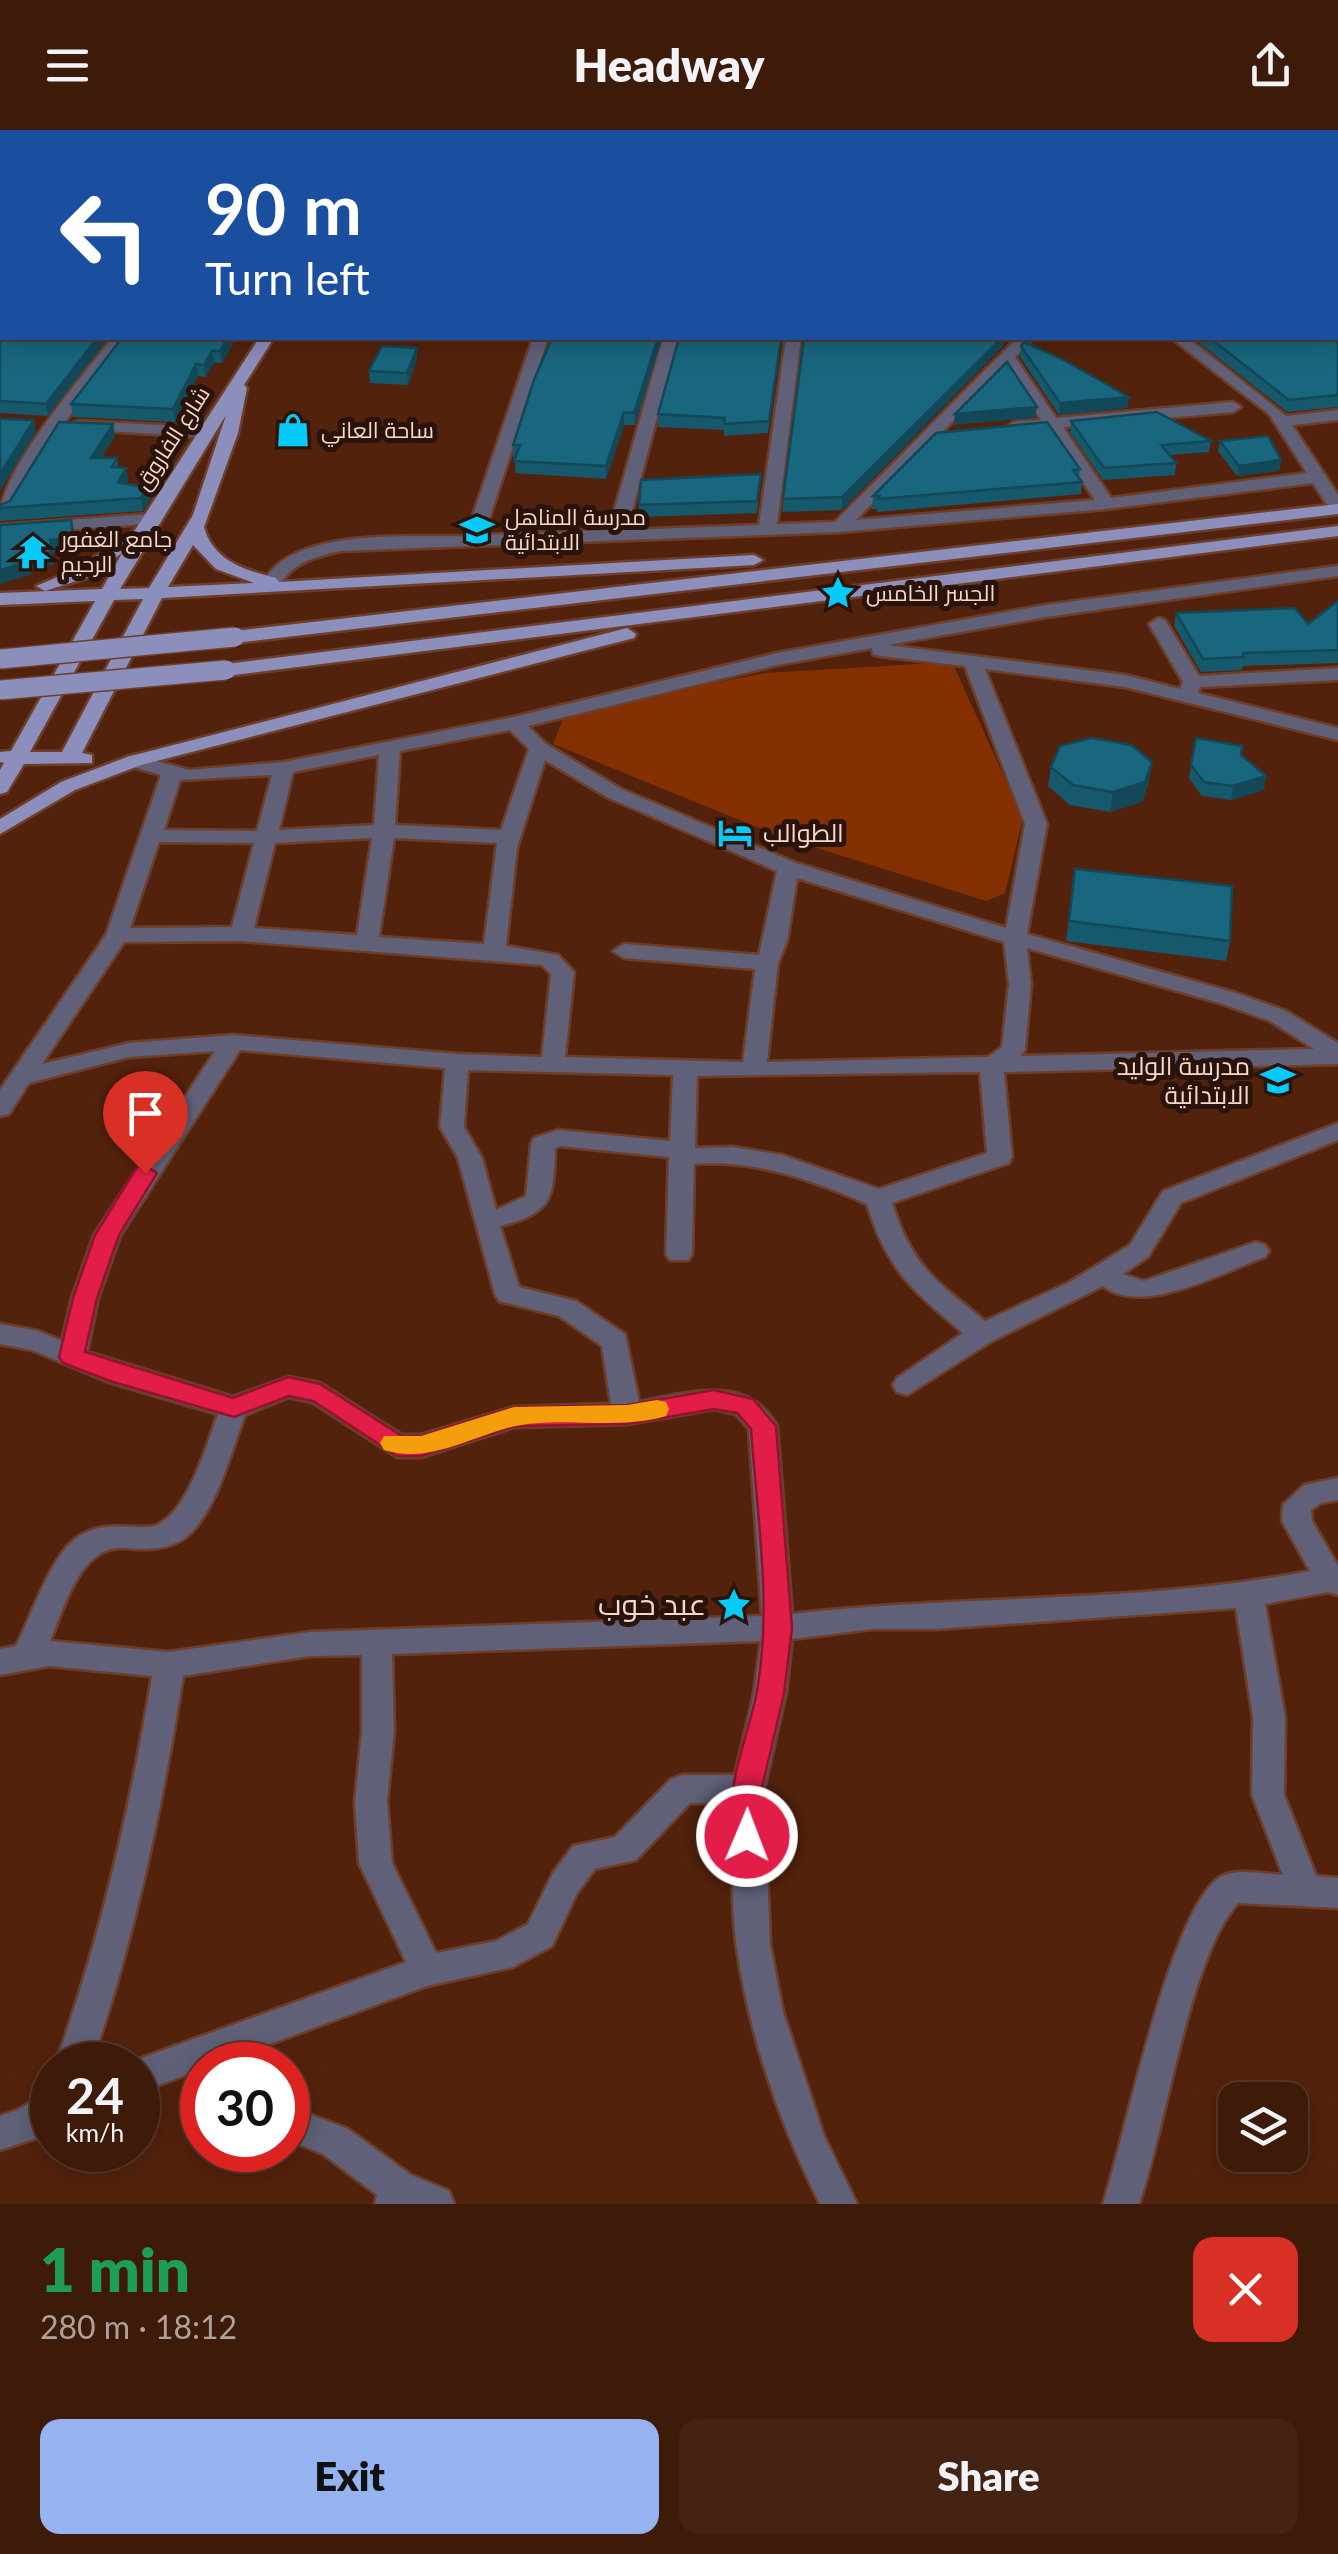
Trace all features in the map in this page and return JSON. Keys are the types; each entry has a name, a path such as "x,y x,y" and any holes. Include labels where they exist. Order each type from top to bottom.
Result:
{"main road":[{"name":"شارع الفاروق","path":"0,788 10,757 147,524 265,340"},
{"name":"شارع الفاروق","path":"69,759 156,592 195,527 223,456 242,377"},
{"path":"0,659 236,637 1338,508"},
{"path":"0,597 66,581 96,565 147,524"},
{"path":"195,527 196,537 210,556 236,572 304,587"},
{"path":"0,690 226,670 1338,531"},
{"path":"0,597 304,587 641,565 946,552"},
{"path":"0,828 68,786 134,761 721,608"},
{"path":"10,757 134,761"}],"street":[{"path":"0,512 45,424 118,340"},
{"path":"473,542 539,340"},
{"path":"616,536 669,340"},
{"path":"767,531 793,340"},
{"path":"840,527 1023,340"},
{"path":"1182,340 1283,420 1338,508"},
{"path":"1006,356 1055,423 1106,504"},
{"path":"1000,429 1234,407"},
{"path":"1283,420 1338,415"},
{"path":"45,424 204,432"},
{"path":"928,437 964,433"},
{"path":"272,583 286,564 320,550 840,527 1106,504 1319,476"},
{"path":"0,530 147,524"},
{"path":"134,761 172,774 207,777 284,768 514,723 705,674 1046,611 1338,570"},
{"path":"1158,624 1190,688"},
{"path":"850,647 1190,688 1338,734"},
{"path":"972,660 1036,824 1015,938 1020,984 1017,1030 1013,1050 992,1066"},
{"path":"1190,688 1338,674"},
{"path":"514,723 539,748 614,794 788,868 1228,998 1278,1016 1338,1055"},
{"path":"494,952 510,837 539,748"},
{"path":"368,942 384,831 390,749"},
{"path":"241,934 284,768"},
{"path":"8,1093 118,934 172,774"},
{"path":"154,836 265,837 384,831 510,837"},
{"path":"754,1070 766,963 776,940 788,868"},
{"path":"118,934 241,934 494,952 550,960 563,972 553,1063"},
{"path":"624,951 766,963"},
{"path":"8,1093 129,1050 234,1042 457,1062 754,1070 1338,1055"},
{"path":"72,1357 85,1298 107,1235 234,1042"},
{"path":"457,1062 452,1127 470,1158 508,1294 567,1308 615,1340 627,1414"},
{"path":"486,1221 524,1212 535,1205 541,1191 542,1144 558,1138 680,1154 718,1152 829,1177 878,1198 1000,1157 992,1066"},
{"path":"679,1254 686,1068"},
{"path":"908,1385 982,1334 1104,1273 1139,1251 1172,1197 1338,1131"},
{"path":"878,1198 892,1244 918,1280 982,1334"},
{"path":"1104,1273 1122,1287 1145,1290 1256,1251"},
{"path":"0,1334 38,1341 119,1375 234,1408 288,1386 320,1393 397,1446 421,1446 514,1417 627,1414 714,1399 744,1406 763,1426 778,1628 770,1694 748,1788 753,1945 766,2012 808,2142 840,2204"},
{"path":"12,1661 74,1557 87,1543 107,1534 157,1538 176,1530 190,1514 234,1408"},
{"path":"12,1661 50,1654 169,1665 310,1644 778,1628 872,1617 936,1617 1249,1595 1335,1580 1297,1521 1297,1505 1314,1493 1338,1488"},
{"path":"1249,1595 1269,1717 1268,1796 1289,1842 1321,1891"},
{"path":"377,1641 378,1732 371,1802 376,1863 426,1970"},
{"path":"82,2042 126,1899 150,1792 169,1665"},
{"path":"259,2042 426,1970 501,1956 540,1935 565,1883 585,1856 624,1850 682,1789 748,1788"},
{"path":"1121,2204 1138,2158 1164,2040 1211,1906 1230,1888 1321,1891"},
{"path":"0,2133 30,2122"},
{"path":"310,2131 336,2141 396,2196 436,2204"}],"shaded area":[{"path":"952,662 1023,818 1005,893 986,901 779,836 553,744 563,719 629,699 765,673"}],"building":[{"path":"0,340 95,340 46,404 0,401"},
{"path":"120,340 227,340 220,351 212,351 204,365 196,364 173,409 71,404"},
{"path":"551,340 657,340 634,413 624,412 606,466 514,461 520,445 513,445"},
{"path":"678,340 781,340 769,421 724,424 725,418 658,414"},
{"path":"804,340 1000,340 842,497 783,499"},
{"path":"1213,340 1338,340 1338,395 1289,400"},
{"path":"1024,342 1129,397 1060,403 1021,346"},
{"path":"382,346 417,348 407,373 369,371"},
{"path":"1007,362 1037,407 955,414"},
{"path":"1157,412 1211,441 1161,445 1176,463 1104,468 1071,421"},
{"path":"0,419 34,420 0,474"},
{"path":"59,422 113,424 91,458 117,458 112,467 126,468 118,482 148,488 141,498 0,508 10,501"},
{"path":"1047,422 1080,469 1073,470 1082,482 878,499 880,496 873,496 936,433"},
{"path":"1268,436 1281,460 1239,466 1220,441"},
{"path":"761,474 757,501 639,505 641,480"},
{"path":"71,520 74,538 50,540 52,552 28,556 29,561 0,570 0,525"},
{"path":"1338,601 1338,650 1243,653 1244,657 1203,659 1176,613 1295,608 1308,624"},
{"path":"1092,738 1131,745 1152,762 1145,782 1113,792 1073,785 1051,767 1060,746"},
{"path":"1196,738 1242,746 1241,755 1266,776 1233,786 1204,782 1191,765"},
{"path":"1075,869 1232,886 1230,941 1069,921"}],"slow traffic":[{"path":"393,1443 421,1446 514,1417 627,1414 657,1409"}],"place":[{"name":"ساحة العاني","path":"293,430"},
{"name":"مدرسة المناهل الابتدائية","path":"477,530"},
{"name":"جامع الغفور الرحيم","path":"33,552"},
{"name":"الجسر الخامس","path":"838,593"},
{"name":"الطوالب","path":"735,833"},
{"name":"مدرسة الوليد الابتدائية","path":"1278,1080"},
{"name":"عبد خوب","path":"734,1605"}],"route":[{"path":"145,1173 107,1235 85,1298 72,1357 119,1375 234,1408 288,1386 320,1393 397,1446 421,1446 514,1417 627,1414 714,1399 744,1406 763,1426 778,1628 770,1694 748,1788 747,1836"}]}
